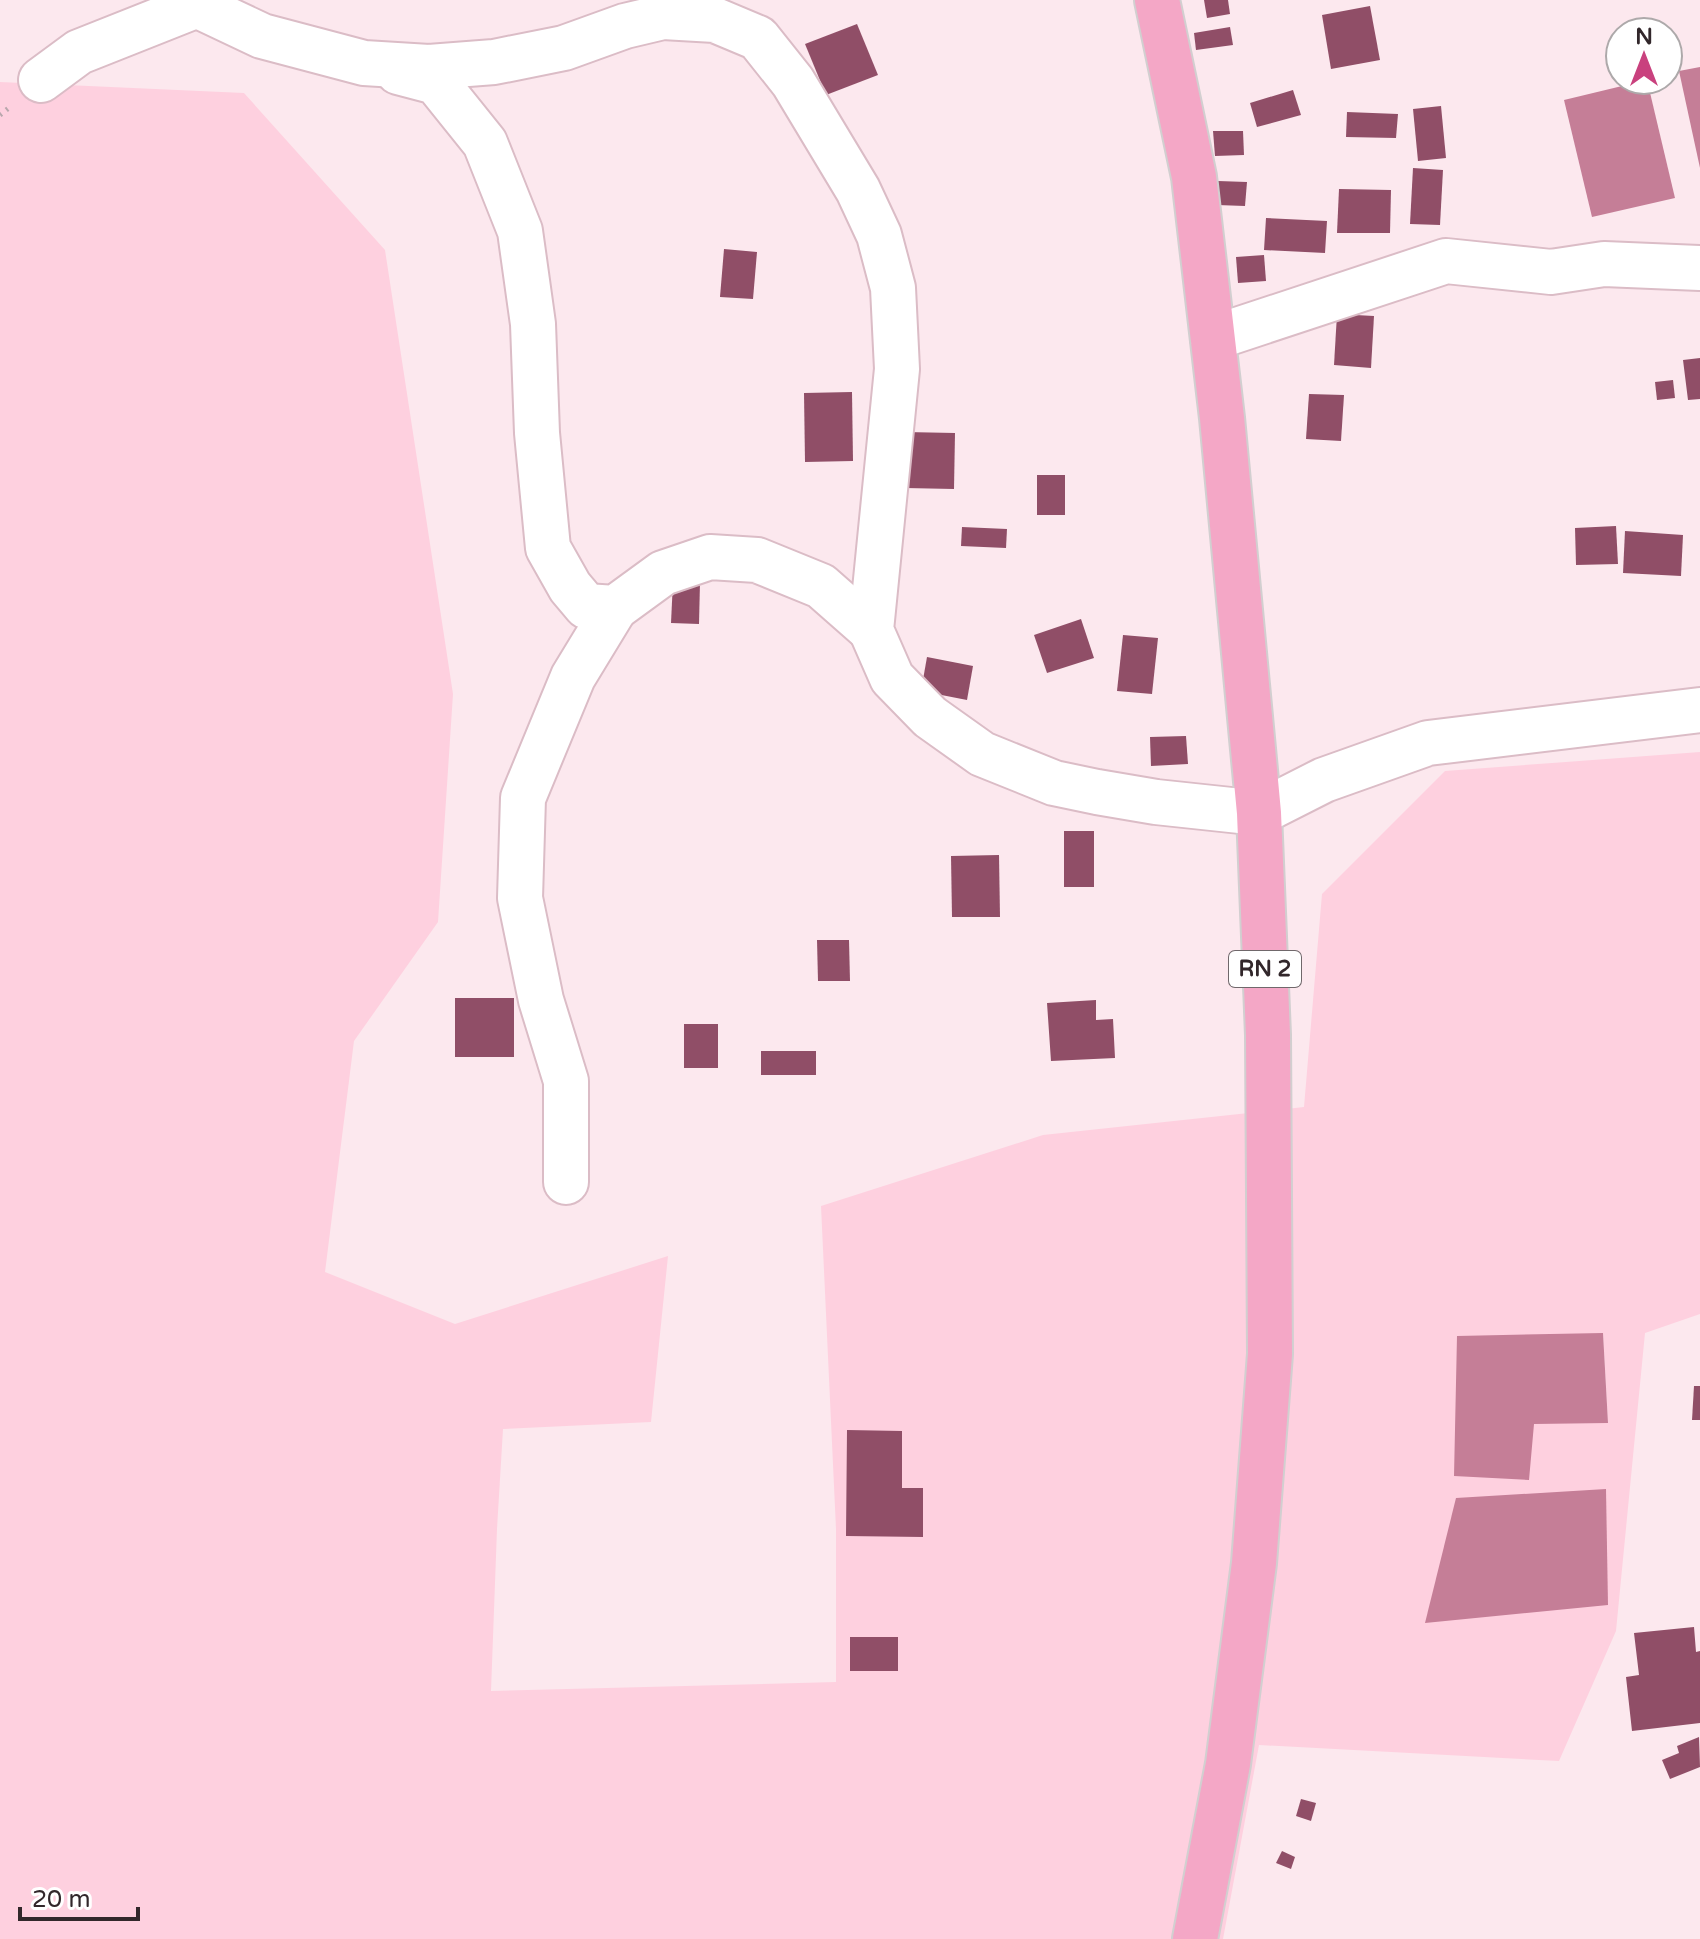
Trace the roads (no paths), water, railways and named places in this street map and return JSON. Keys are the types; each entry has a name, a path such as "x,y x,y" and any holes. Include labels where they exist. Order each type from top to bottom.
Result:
{"main road":[{"name":"RN 2","path":"1157,0 1194,177 1213,338 1259,813 1268,1035 1270,1354 1254,1563 1228,1764 1195,1939"}],"street":[{"path":"41,80 79,52 191,3 262,36 436,82 485,143 520,231 533,324 537,433 548,548 570,587 586,606 615,608"},
{"path":"364,63 429,67 494,62 564,48 625,26 663,17 715,20 758,38 793,82 858,190 879,235 893,288 897,369 871,630"},
{"path":"1213,338 1446,261 1551,272 1604,264 1700,268"},
{"path":"566,1182 566,1081 541,1000 520,898 523,798 573,677 615,608 663,573 710,557 757,560 821,586 871,630 892,678 930,717 982,754 1054,783 1156,802 1259,813 1324,780 1428,743 1700,710"}]}
